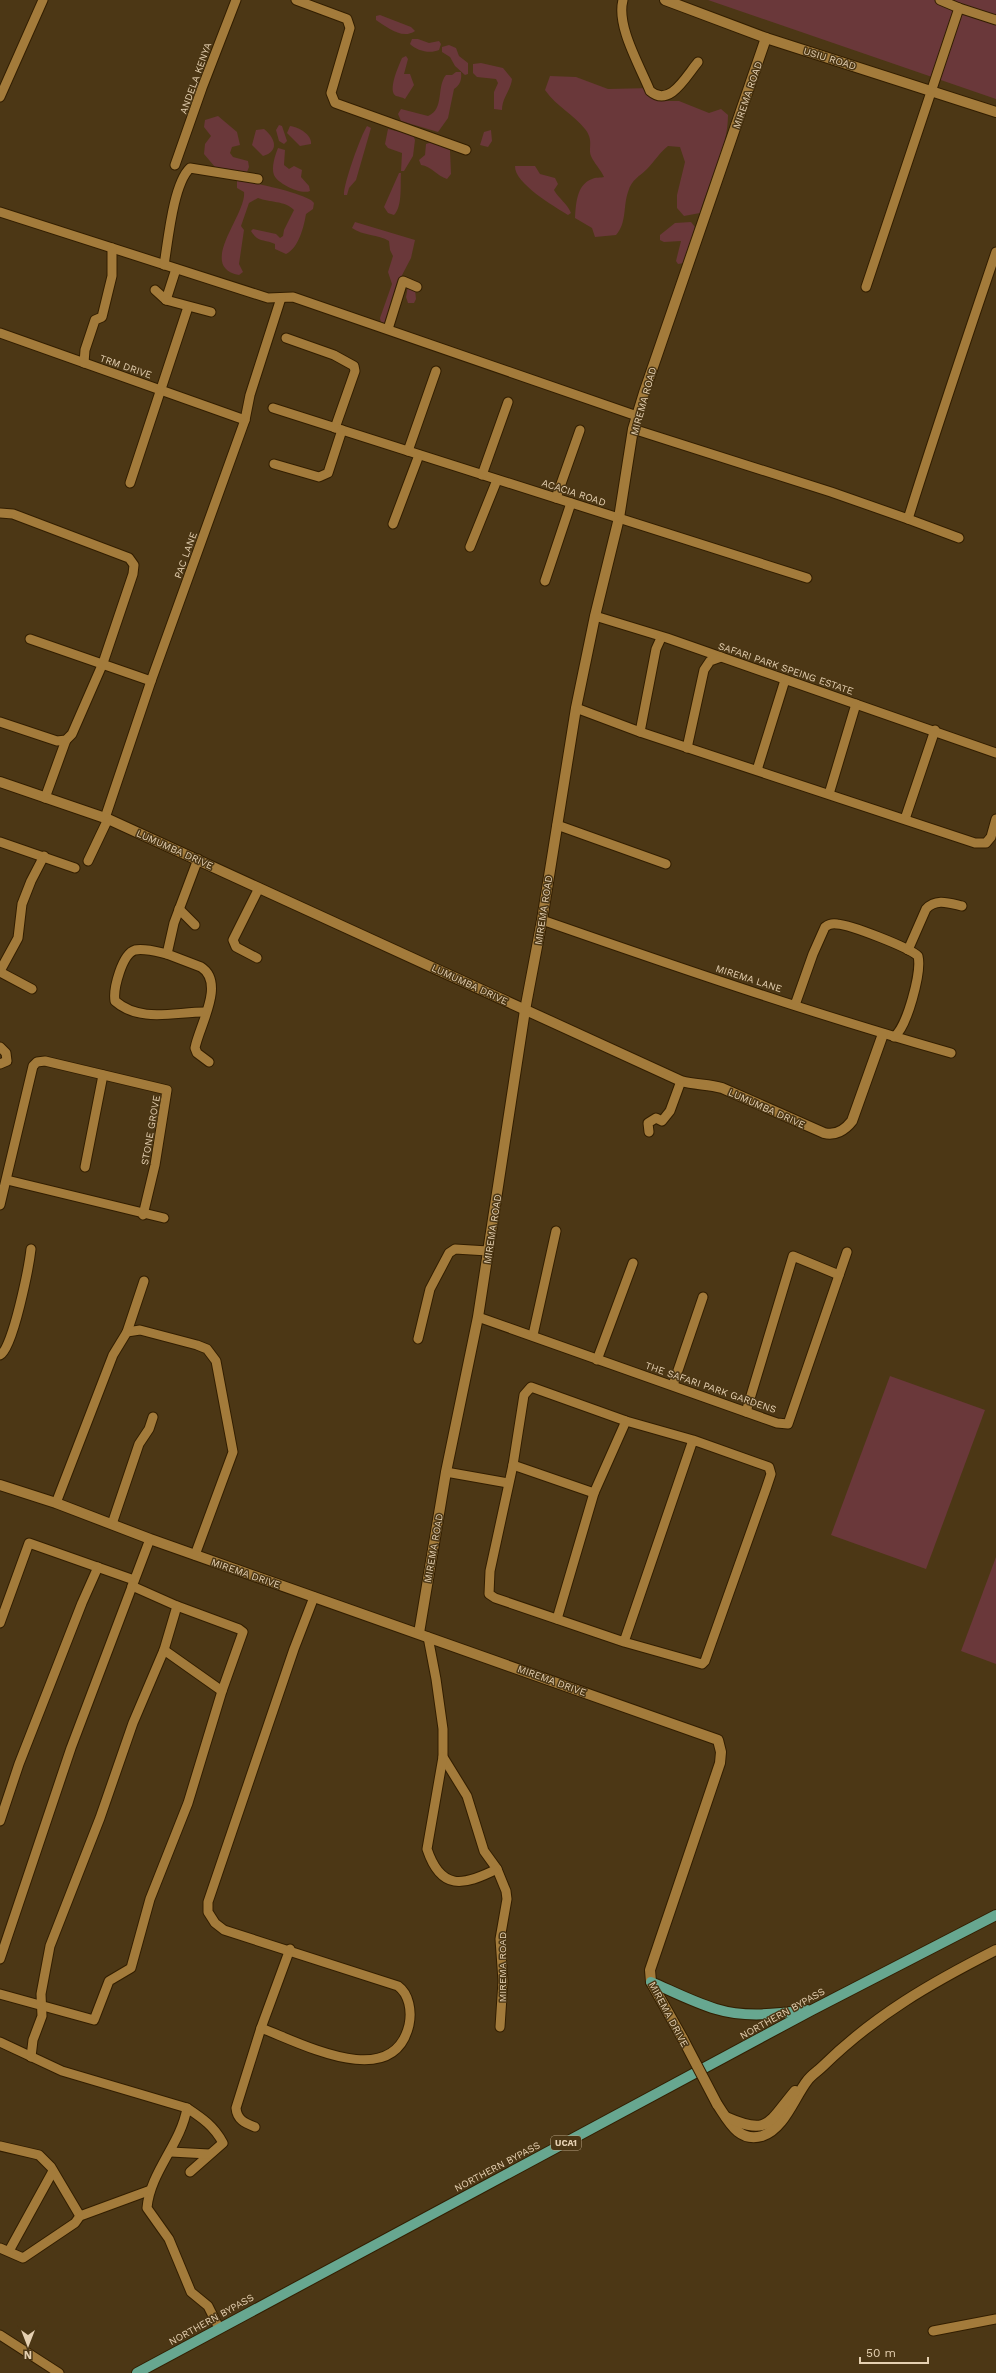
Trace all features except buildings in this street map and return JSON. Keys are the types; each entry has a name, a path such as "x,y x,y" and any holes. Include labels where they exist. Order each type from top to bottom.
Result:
{"main road":[{"name":"NORTHERN BYPASS","path":"137,2373 812,2010 996,1915"},
{"path":"651,1982 698,2002 732,2012 782,2013 812,2010"}],"street":[{"path":"0,96 43,0"},
{"name":"ANDELA KENYA","path":"175,165 202,88 236,0"},
{"path":"296,0 347,19 350,23 350,28 331,93 335,103 466,150"},
{"path":"623,0 621,16 624,28 650,90 656,96 665,96 672,92 698,62"},
{"name":"USIU ROAD","path":"665,0 766,38 931,89 996,112"},
{"path":"940,0 996,20"},
{"path":"866,287 959,8"},
{"name":"MIREMA ROAD","path":"500,2027 503,1981 500,1939 507,1899 503,1881 497,1869 484,1851 467,1796 442,1758 442,1729 436,1679 423,1635 446,1472 478,1317 526,1010 576,708 595,616 619,518 633,429 766,38"},
{"path":"164,265 174,207 184,175 190,168 258,179"},
{"path":"0,212 268,298 293,297 637,416"},
{"path":"84,363 85,350 95,320 102,317 112,276 112,248"},
{"path":"908,518 934,434 962,356 996,252"},
{"path":"166,300 176,269"},
{"path":"388,329 403,281 417,287"},
{"path":"155,290 166,300 211,312"},
{"name":"PAC LANE","path":"88,862 106,818 151,681 245,420 250,395 280,298"},
{"path":"130,483 188,307"},
{"name":"TRM DRIVE","path":"0,333 162,389 245,420"},
{"path":"274,464 319,477 328,473 355,371 354,366 334,355 286,338"},
{"path":"408,451 436,371"},
{"path":"482,475 508,402"},
{"name":"ACACIA ROAD","path":"273,408 807,578"},
{"path":"633,429 832,492 908,518 959,538"},
{"path":"556,498 580,430"},
{"path":"393,524 419,455"},
{"path":"470,547 497,480"},
{"path":"545,581 571,503"},
{"path":"0,513 13,514 129,558 134,565 103,663 72,734 66,740 45,798"},
{"name":"SAFARI PARK SPEING ESTATE","path":"595,616 935,730 996,753"},
{"path":"640,732 656,649 661,638"},
{"path":"30,639 103,663 151,681"},
{"path":"687,748 704,670 710,661 721,657"},
{"path":"757,770 785,680"},
{"path":"829,794 856,704"},
{"path":"576,708 687,748 982,845 991,837 996,819"},
{"path":"0,722 57,742 66,740"},
{"path":"905,819 935,730"},
{"name":"LUMUMBA DRIVE","path":"0,782 106,818 681,1081 700,1086 711,1085 722,1088 802,1125 830,1135 841,1131 852,1122 883,1034"},
{"path":"557,825 666,864"},
{"path":"0,842 75,868"},
{"path":"32,989 0,972 18,938 22,904 31,880 44,856"},
{"path":"167,954 167,947 179,909 198,859"},
{"path":"257,958 236,947 233,940 259,888"},
{"path":"908,950 931,904 943,902 962,906"},
{"path":"179,909 194,925"},
{"name":"MIREMA LANE","path":"542,920 598,940 883,1034 951,1053"},
{"path":"795,1005 821,932 828,925 837,924 853,928 908,950 918,956 919,965 906,1017 901,1030 894,1037"},
{"path":"205,1012 144,1015 129,1011 115,1001 113,994 120,971 130,954 135,950 167,954 201,967 208,974 212,992 195,1048 197,1054 209,1062"},
{"path":"0,1047 6,1053 7,1061 0,1064"},
{"name":"STONE GROVE","path":"0,1205 35,1063 53,1062 168,1092 155,1165 143,1215"},
{"path":"85,1166 103,1075"},
{"path":"649,1132 648,1123 656,1118 662,1122 670,1111 681,1081"},
{"path":"7,1180 143,1215 164,1218"},
{"path":"533,1335 556,1231"},
{"path":"0,1355 7,1347 12,1330 27,1275 31,1249"},
{"path":"418,1339 430,1289 449,1253 455,1249 488,1251"},
{"name":"THE SAFARI PARK GARDENS","path":"478,1317 533,1335 597,1360 673,1385 746,1412 788,1424 847,1252"},
{"path":"746,1412 792,1256 839,1275"},
{"path":"597,1360 633,1263"},
{"path":"56,1503 113,1355 127,1332 144,1281"},
{"path":"673,1385 703,1297"},
{"path":"127,1332 140,1330 197,1345 207,1349 216,1360 233,1452 196,1555"},
{"path":"531,1387 626,1421 693,1440 766,1464 771,1470 766,1489 704,1663 697,1663 624,1642 495,1598 489,1594 490,1571 513,1465 524,1395 531,1387"},
{"path":"112,1524 139,1444 149,1429 152,1417"},
{"path":"557,1619 594,1493 626,1421"},
{"path":"624,1642 693,1440"},
{"path":"513,1465 594,1493"},
{"path":"446,1472 508,1483"},
{"name":"MIREMA DRIVE","path":"0,1485 56,1503 150,1539 718,1740 721,1752 720,1763 650,1970 651,1982 717,2104 726,2117 750,2127 767,2123 798,2087 807,2081 847,2042 879,2016 957,1969 996,1950"},
{"path":"0,1960 71,1748 150,1539"},
{"path":"0,1623 29,1543 98,1567 177,1606 239,1628 243,1632 222,1691 188,1803 150,1899 131,1968 109,1982 94,2020 42,2004 0,1994"},
{"path":"0,1821 19,1764 82,1602 98,1567"},
{"path":"261,2028 345,2058 363,2061 387,2056 403,2043 408,2033 410,2022 408,1996 398,1986 290,1949 224,1930 215,1923 208,1912 208,1902 294,1649 314,1597"},
{"path":"31,2057 33,2040 42,2016 41,1994 50,1946 100,1818 133,1723 164,1650 177,1606"},
{"path":"164,1650 222,1691"},
{"path":"442,1758 426,1849 431,1861 444,1877 457,1883 466,1882 497,1869"},
{"path":"255,2127 242,2122 237,2115 236,2108 261,2028 290,1949"},
{"path":"0,2042 62,2071 187,2108 206,2120 218,2133 223,2143 190,2172"},
{"path":"187,2108 184,2125 171,2152 148,2191 147,2208 169,2239 191,2292 208,2306 219,2328"},
{"path":"0,2146 39,2155 53,2171 80,2216"},
{"path":"171,2152 209,2154"},
{"path":"9,2251 53,2171"},
{"path":"0,2248 23,2258 75,2223 80,2216 148,2191"},
{"path":"933,2331 996,2320"},
{"path":"0,2335 59,2373"}],"shaded area":[{"path":"708,0 996,0 996,99"},
{"path":"380,15 411,27 415,31 405,34 395,32 376,20 376,16"},
{"path":"412,39 418,39 429,43 439,41 441,44 439,50 432,52 424,51 410,44"},
{"path":"449,45 456,48 459,56 468,63 468,74 465,75 455,66 450,57 442,52 442,47"},
{"path":"406,56 408,59 404,74 410,74 414,85 405,99 396,96 393,89 393,84 402,58"},
{"path":"481,63 503,68 512,79 503,102 502,110 494,109 494,92 498,83 496,79 477,77 473,73 473,64"},
{"path":"456,72 461,72 461,80 458,86 454,89 448,118 438,132 401,121 398,114 401,109 428,116 433,113 439,103 443,80 446,75 452,75"},
{"path":"550,76 576,77 608,89 652,88 660,101 679,101 709,113 721,109 728,115 722,153 700,213 684,216 677,208 677,195 685,162 680,147 668,146 632,184 626,197 622,225 616,235 595,237 592,228 575,218 577,202 580,191 587,182 593,178 604,177 591,156 588,133 545,90"},
{"path":"218,116 237,132 240,145 232,147 230,153 233,157 248,161 249,167 247,172 215,167 204,154 205,144 211,136 204,127 205,120"},
{"path":"279,125 282,126 287,141 284,144 279,141 276,130"},
{"path":"290,126 304,132 311,141 311,144 300,146 287,133"},
{"path":"367,126 371,128 356,180 349,188 347,195 344,195 346,181 353,160"},
{"path":"264,129 271,136 274,148 268,154 263,156 252,145 256,130"},
{"path":"388,129 413,135 415,140 413,156 404,171 401,171 402,153 388,148 385,144"},
{"path":"491,130 492,141 488,147 480,145 484,132"},
{"path":"432,142 450,150 451,174 447,179 440,176 428,167 421,165 419,160 425,155 426,144"},
{"path":"278,148 285,150 284,165 289,169 294,166 302,170 301,177 309,186 310,191 306,192 290,188 276,178 273,172 273,165"},
{"path":"515,166 535,166 540,174 555,178 558,184 554,190 571,213 568,215 536,194 521,180 516,173"},
{"path":"399,173 401,173 400,200 397,211 394,215 388,213 384,207"},
{"path":"237,181 291,192 310,199 314,203 313,209 306,214 298,242 291,251 286,254 275,249 275,244 259,239 251,231 253,229 276,234 280,238 283,236 284,230 294,210 281,203 258,198 249,203 241,226 244,230 239,264 243,272 239,275 227,270 222,262 222,251 226,239 243,202 244,192 237,188"},
{"path":"355,222 415,240 411,258 400,279 386,324 381,323 380,318 392,284 388,272 393,256 390,250 389,241 380,237 356,231 352,228"},
{"path":"691,222 695,227 684,263 678,264 676,261 681,241 664,242 660,240 660,235 675,223"},
{"path":"408,286 415,290 416,299 414,303 408,303 406,297"},
{"path":"890,1376 985,1410 926,1569 831,1535"},
{"path":"996,1557 996,1664 961,1651"}]}
